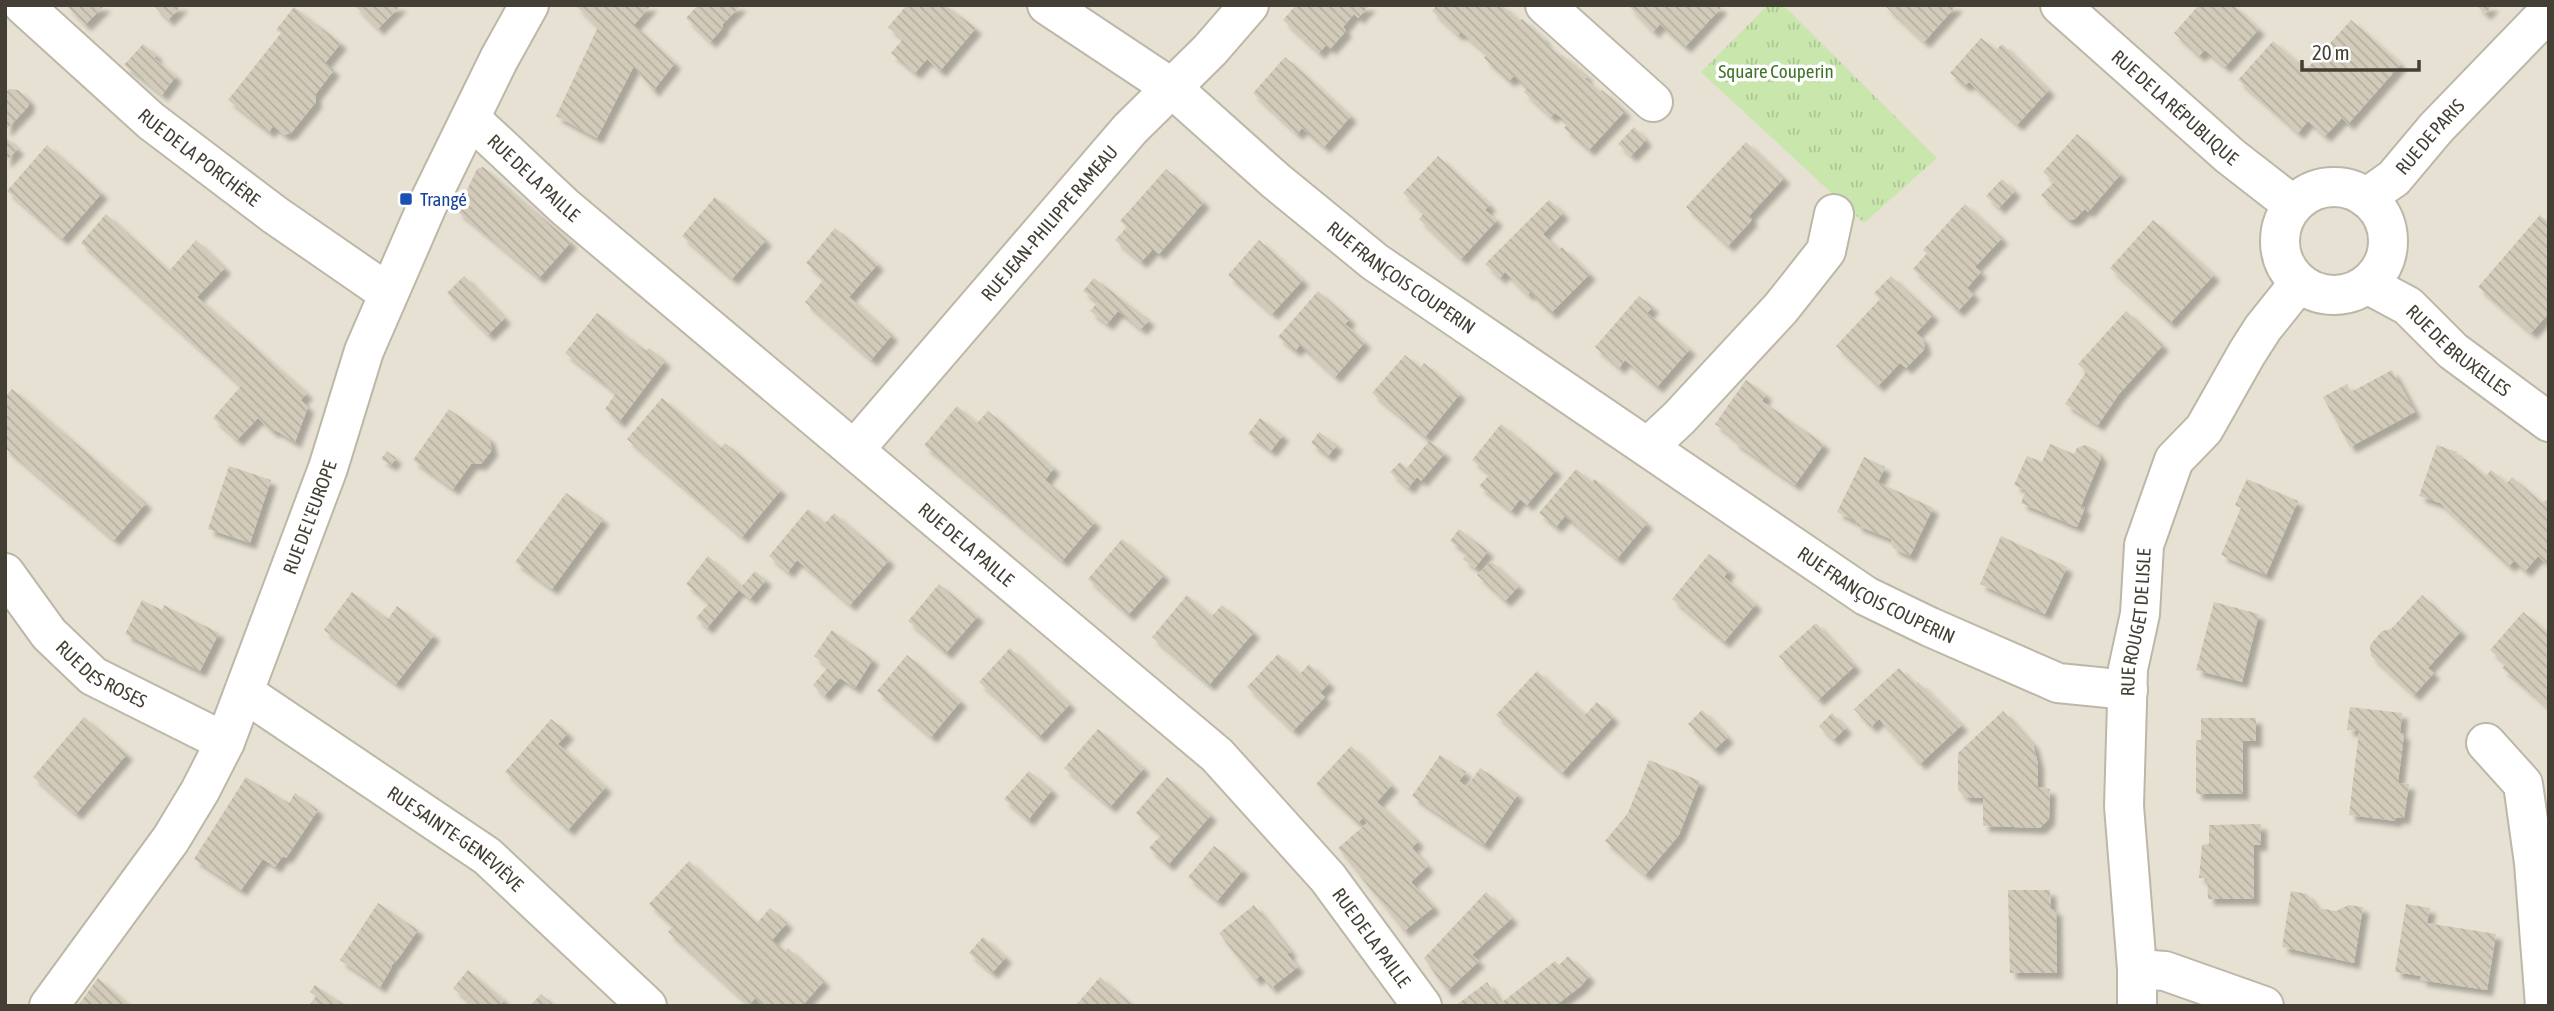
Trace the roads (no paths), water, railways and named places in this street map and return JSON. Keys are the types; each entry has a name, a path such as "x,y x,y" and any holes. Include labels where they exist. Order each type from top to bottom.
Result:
{"street":[{"name":"RUE DE LA PORCHÈRE","path":"23,5 151,121 275,215 388,293"},
{"name":"RUE DE L'EUROPE","path":"50,1006 171,839 225,742 328,468 363,351 427,206 499,59 529,5"},
{"name":"RUE FRANÇOIS COUPERIN","path":"1047,5 1172,88 1276,181 1375,262 1866,596 1930,628 2058,683 2128,690"},
{"name":"RUE JEAN-PHILIPPE RAMEAU","path":"855,449 1130,129 1249,5"},
{"path":"1545,5 1653,102"},
{"name":"RUE DE LA RÉPUBLIQUE","path":"2060,5 2230,156 2293,205"},
{"name":"RUE DE PARIS","path":"2366,198 2393,178 2436,128 2549,11"},
{"name":"RUE DE LA PAILLE","path":"471,119 565,207 1217,755 1328,878 1422,1006"},
{"path":"2333,187 2352,190 2366,198 2384,220 2387,236 2385,257 2379,271 2367,284 2353,292 2333,295 2311,290 2299,283 2289,273 2279,243 2283,221 2293,205 2312,192 2333,187"},
{"path":"1648,447 1679,418 1772,318 1811,270 1826,251 1834,214"},
{"name":"RUE ROUGET DE LISLE","path":"2137,987 2123,806 2128,669 2140,614 2144,545 2174,460 2204,429 2246,354 2299,283"},
{"name":"RUE DE BRUXELLES","path":"2367,284 2408,306 2453,351 2549,422"},
{"name":"RUE DES ROSES","path":"5,573 49,634 93,676 225,742"},
{"name":"RUE SAINTE-GENEVIÈVE","path":"245,693 487,856 647,1006"},
{"path":"2486,743 2523,784 2534,863 2545,1006"},
{"path":"2137,987 2165,971 2264,1006"}],"place":[{"name":"Trangé","path":"406,199"}],"park label":[{"name":"Square Couperin","path":"1776,71"}]}
